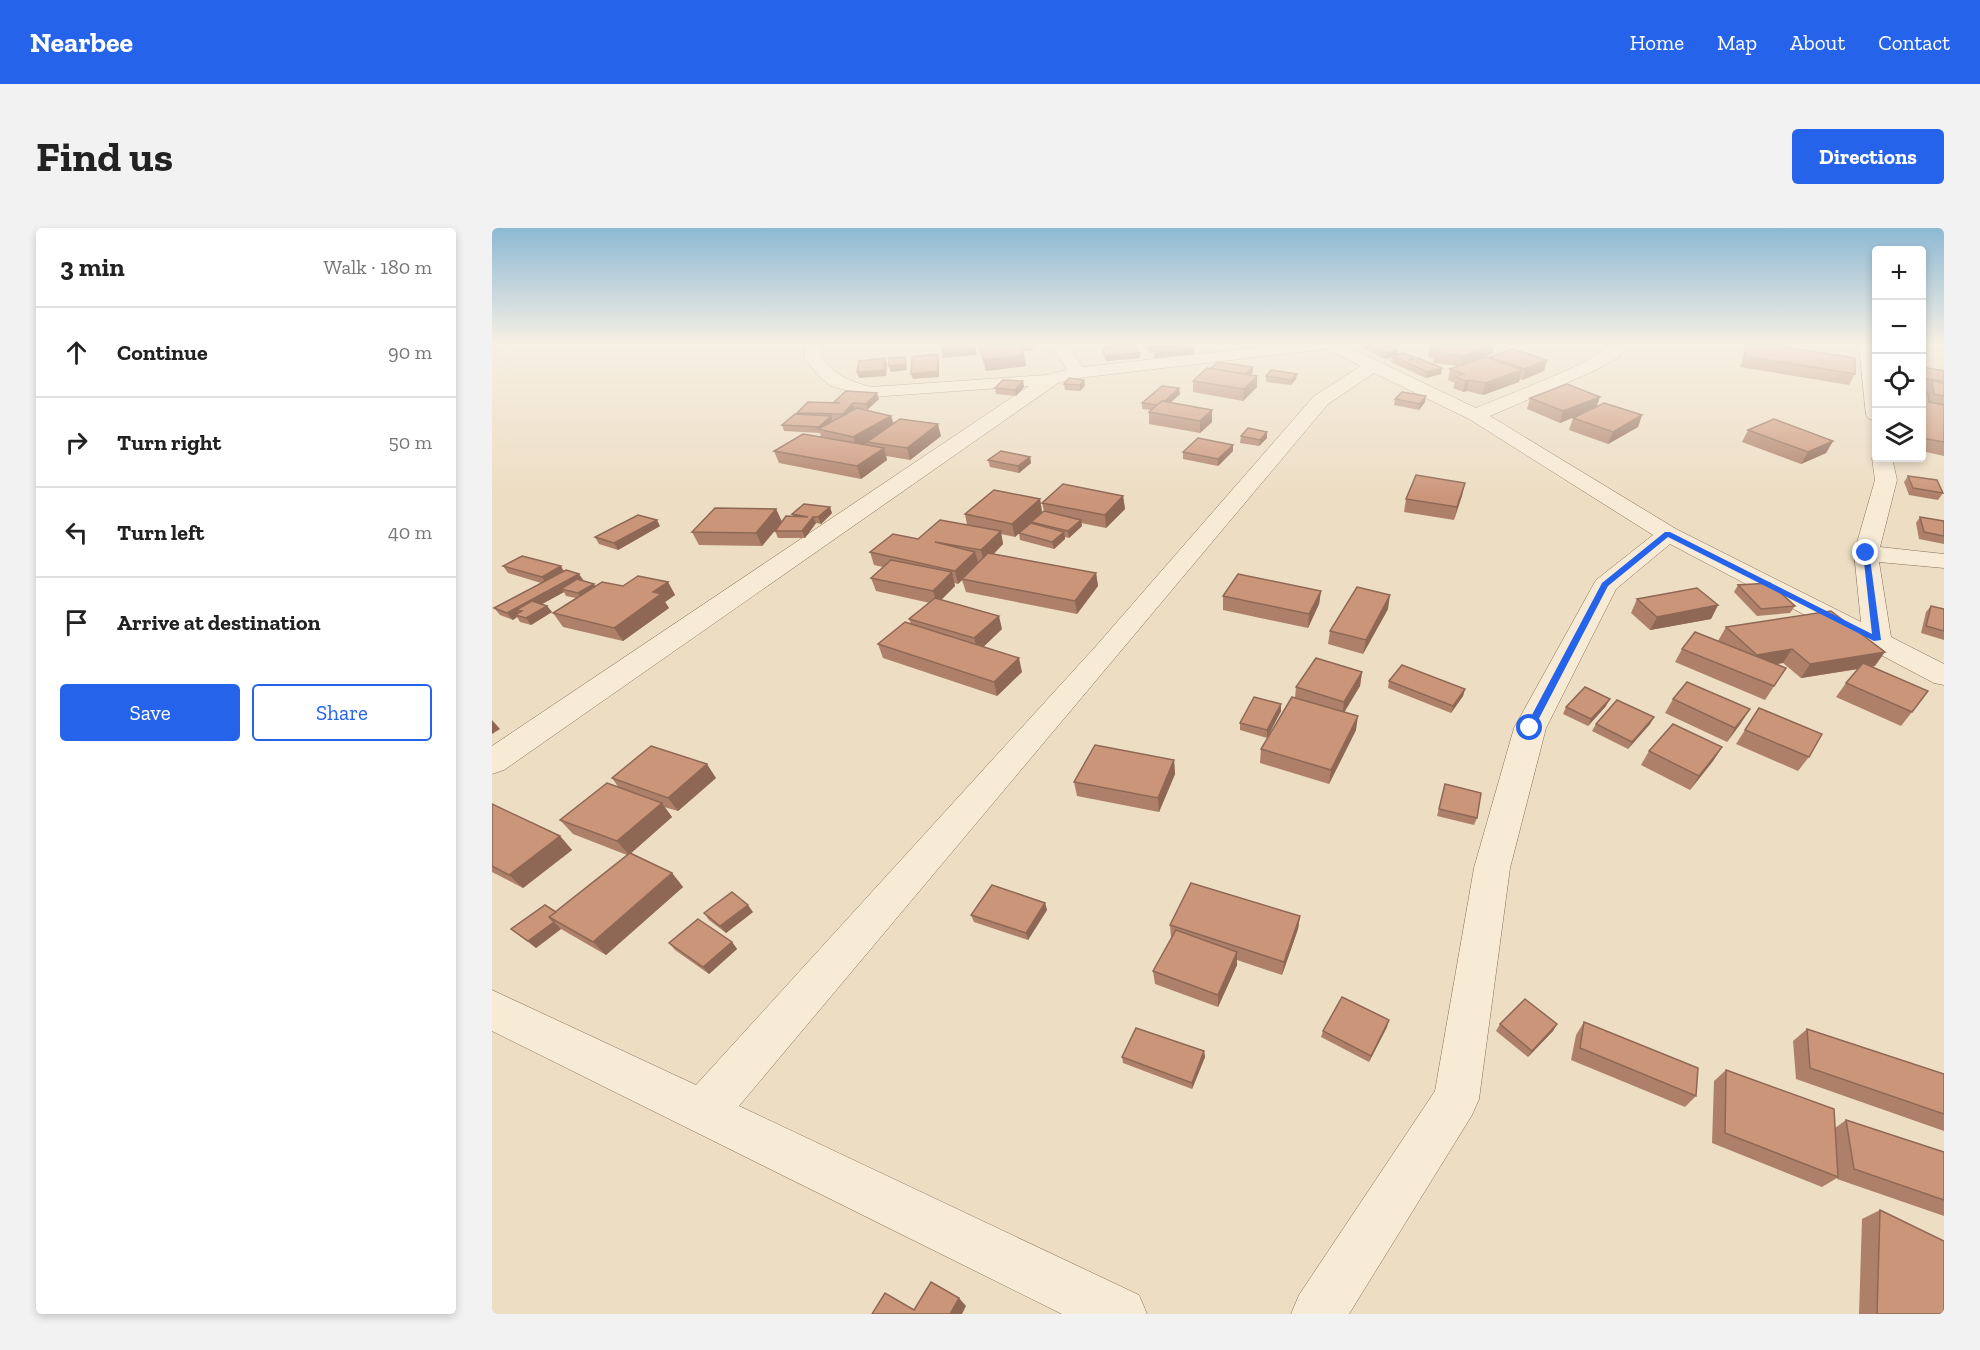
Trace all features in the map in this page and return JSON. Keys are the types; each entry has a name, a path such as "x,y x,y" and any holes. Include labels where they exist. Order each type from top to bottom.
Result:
{"street":[{"path":"492,762 1028,396"},
{"path":"704,1111 1106,652 1321,400 1328,396"},
{"path":"1435,396 1476,415 1668,534 1944,676"},
{"path":"1476,415 1522,396"},
{"path":"1877,640 1866,553 1886,480 1883,462"},
{"path":"1318,1314 1456,1099 1492,868 1530,728 1605,585 1668,534"},
{"path":"1866,553 1944,561"},
{"path":"492,1010 1120,1314"}],"building":[{"path":"841,396 874,396 866,404 853,403 843,414 797,413 808,402 840,403 834,402"},
{"path":"1151,396 1171,396 1157,405 1142,403"},
{"path":"1398,396 1426,396 1420,404 1395,399"},
{"path":"1536,396 1600,397 1563,411 1530,398"},
{"path":"1926,396 1928,396 1929,402 1944,405 1944,442 1926,439"},
{"path":"1162,401 1212,410 1200,421 1149,412"},
{"path":"1604,403 1642,415 1613,432 1573,418"},
{"path":"857,408 891,416 853,437 818,429"},
{"path":"795,414 831,416 819,427 782,425"},
{"path":"900,419 938,424 907,448 867,442"},
{"path":"1774,419 1833,441 1808,452 1748,430"},
{"path":"1248,428 1267,432 1260,440 1241,436"},
{"path":"803,434 884,448 857,466 774,451"},
{"path":"1198,438 1233,445 1218,459 1183,452"},
{"path":"1001,451 1030,457 1018,466 988,460"},
{"path":"1416,475 1465,483 1457,507 1406,499"},
{"path":"1908,476 1937,480 1943,493 1913,488"},
{"path":"1063,484 1123,496 1105,515 1042,503"},
{"path":"994,490 1040,499 1012,524 965,514"},
{"path":"804,504 830,507 818,517 813,517 802,531 775,531 786,516 808,517 792,514"},
{"path":"715,508 776,509 756,533 692,532"},
{"path":"1044,511 1081,520 1068,531 1031,522"},
{"path":"638,515 657,520 614,543 595,537"},
{"path":"1920,517 1944,521 1944,536 1924,532"},
{"path":"940,520 1001,531 981,550 935,542 975,552 955,571 870,552 893,534 918,539"},
{"path":"1031,523 1064,532 1052,542 1019,533"},
{"path":"988,553 1096,573 1075,601 962,579"},
{"path":"522,556 561,566 542,577 503,566"},
{"path":"891,560 952,572 933,591 871,578"},
{"path":"566,570 579,574 507,613 494,608"},
{"path":"1238,574 1321,591 1309,614 1223,596"},
{"path":"638,576 668,582 653,592 661,594 614,628 553,613 602,582 623,586"},
{"path":"577,579 594,584 578,593 561,589"},
{"path":"1770,583 1795,606 1761,609 1738,585"},
{"path":"1357,587 1390,595 1366,640 1330,631"},
{"path":"1697,588 1718,605 1657,617 1637,599"},
{"path":"935,598 999,616 974,638 909,619"},
{"path":"532,601 547,606 526,618 515,615 522,611 516,610"},
{"path":"1931,606 1944,609 1944,631 1926,626"},
{"path":"1831,611 1885,652 1810,664 1792,649 1757,655 1726,627"},
{"path":"905,622 1019,658 994,682 878,644"},
{"path":"1695,632 1786,668 1774,686 1682,649"},
{"path":"1316,658 1362,672 1344,702 1296,687"},
{"path":"1863,663 1928,691 1912,712 1846,683"},
{"path":"1402,665 1465,689 1453,706 1389,681"},
{"path":"1687,682 1750,709 1735,728 1673,699"},
{"path":"1585,687 1610,699 1591,719 1566,707"},
{"path":"1254,697 1281,704 1267,730 1240,723"},
{"path":"1292,697 1358,716 1331,770 1261,749"},
{"path":"1617,700 1654,717 1632,742 1596,724"},
{"path":"1759,708 1822,734 1809,757 1745,730"},
{"path":"1673,724 1722,747 1699,776 1649,751"},
{"path":"1095,745 1174,760 1158,798 1074,782"},
{"path":"651,746 707,764 668,798 612,778"},
{"path":"607,783 662,803 617,841 560,820"},
{"path":"1445,784 1481,793 1477,818 1439,809"},
{"path":"492,804 560,836 509,875 492,866"},
{"path":"630,853 672,873 593,942 549,917"},
{"path":"1191,883 1300,916 1284,962 1170,925"},
{"path":"992,885 1045,903 1026,933 971,915"},
{"path":"732,892 748,905 720,926 704,913"},
{"path":"545,905 556,912 549,917 554,922 528,941 511,929"},
{"path":"698,919 732,942 703,967 669,943"},
{"path":"1176,930 1237,952 1218,995 1153,971"},
{"path":"1342,997 1389,1020 1371,1056 1323,1031"},
{"path":"1525,999 1557,1024 1532,1051 1500,1024"},
{"path":"1584,1022 1698,1068 1696,1096 1580,1048"},
{"path":"1136,1028 1204,1051 1192,1083 1122,1057"},
{"path":"1807,1029 1944,1074 1944,1114 1810,1068"},
{"path":"1726,1070 1834,1109 1838,1177 1725,1133"},
{"path":"1846,1120 1944,1152 1944,1200 1854,1169"},
{"path":"1880,1210 1944,1241 1944,1314 1877,1314"},
{"path":"931,1282 959,1298 950,1314 872,1314 885,1293 914,1310"}],"route":[{"path":"1530,728 1605,585 1668,534 1877,640 1866,553"}]}
